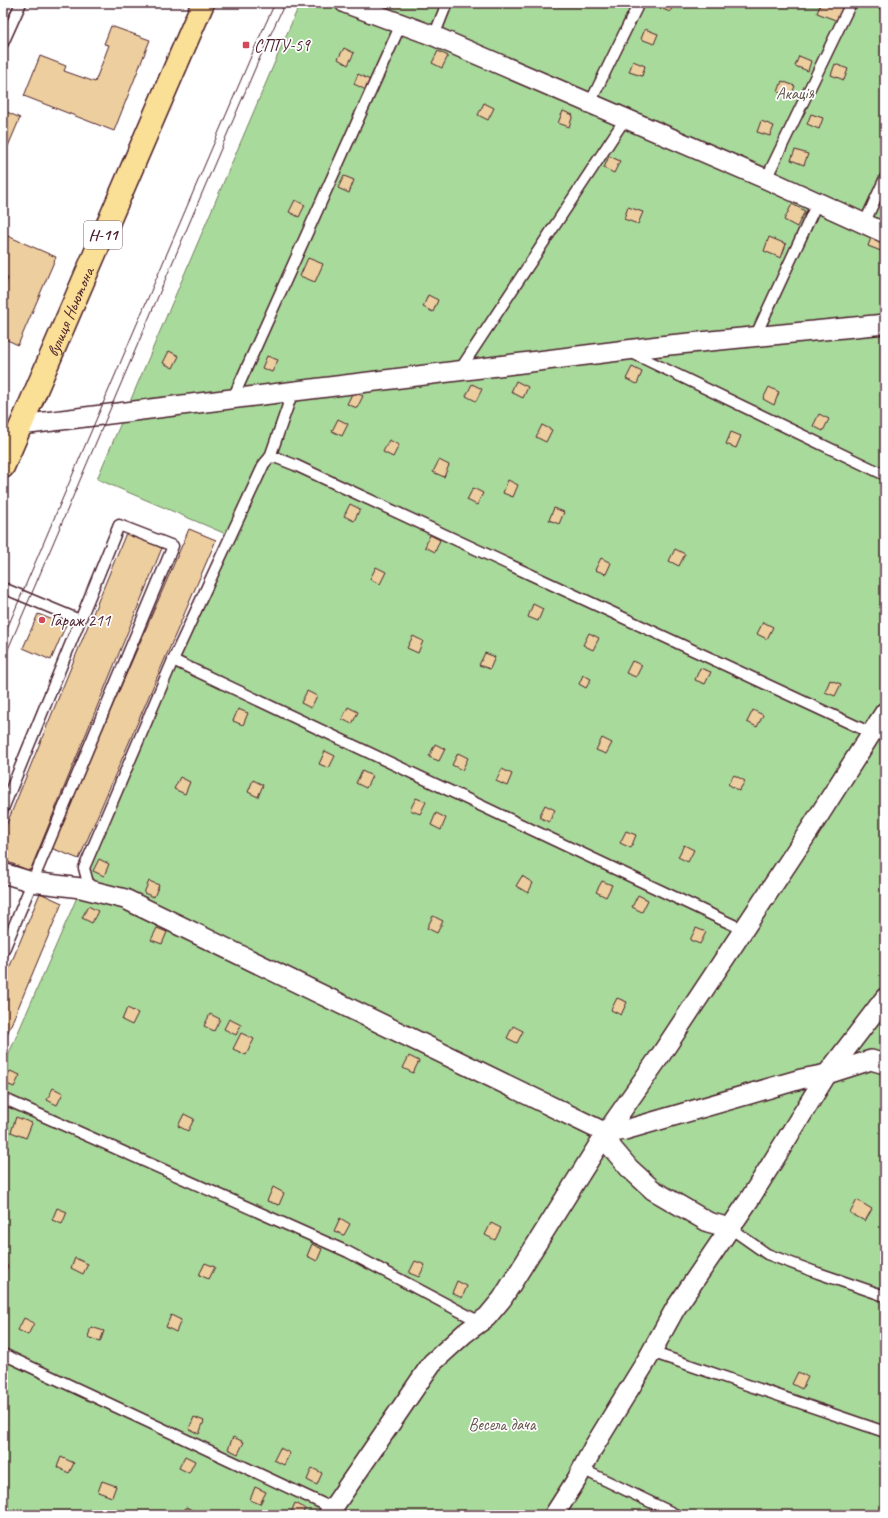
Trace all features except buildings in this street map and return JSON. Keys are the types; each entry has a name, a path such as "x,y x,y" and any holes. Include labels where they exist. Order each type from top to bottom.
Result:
{"main road":[{"name":"вулиця Ньютона","path":"3,467 203,3"}],"street":[{"path":"345,3 434,36 766,179 885,233"},
{"path":"21,425 626,350 885,324"},
{"path":"335,1513 432,1363 465,1333 487,1317 502,1299 606,1133 660,1056 744,930 885,712"},
{"path":"3,874 32,882 81,888 125,899 606,1133 625,1130 801,1079 827,1074 871,1060 885,1064"},
{"path":"554,1515 675,1309 749,1200 827,1074 885,998"},
{"path":"606,1133 612,1148 628,1168 653,1190 708,1222 730,1228"}],"lane":[{"path":"3,43 21,3"},
{"path":"434,36 447,3"},
{"path":"590,103 639,3"},
{"path":"766,179 852,3"},
{"path":"233,398 401,24"},
{"path":"459,370 625,119"},
{"path":"864,224 885,178"},
{"path":"756,337 817,203"},
{"path":"626,350 885,475"},
{"path":"93,891 88,883 84,868 173,660 260,471 270,457 294,390"},
{"path":"270,457 277,458 302,468 871,733"},
{"path":"3,809 119,525 173,546 3,952"},
{"path":"3,588 80,620"},
{"path":"173,660 744,930"},
{"path":"3,1102 7,1100 348,1252 480,1322"},
{"path":"730,1228 767,1254 885,1296"},
{"path":"651,1352 885,1432"},
{"path":"3,1354 335,1513"},
{"path":"582,1469 678,1515"}],"green space":[{"path":"300,3 885,3 885,1515 3,1515 3,1067 81,888 226,534 97,479"}],"tram line":[{"path":"3,638 275,3"},
{"path":"3,661 257,64 285,3"}],"place":[{"name":"СПТУ-59","path":"246,45"},
{"name":"Гараж 211","path":"42,620"}],"park label":[{"name":"Акація","path":"795,93"},
{"name":"Весела дача","path":"502,1424"}]}
